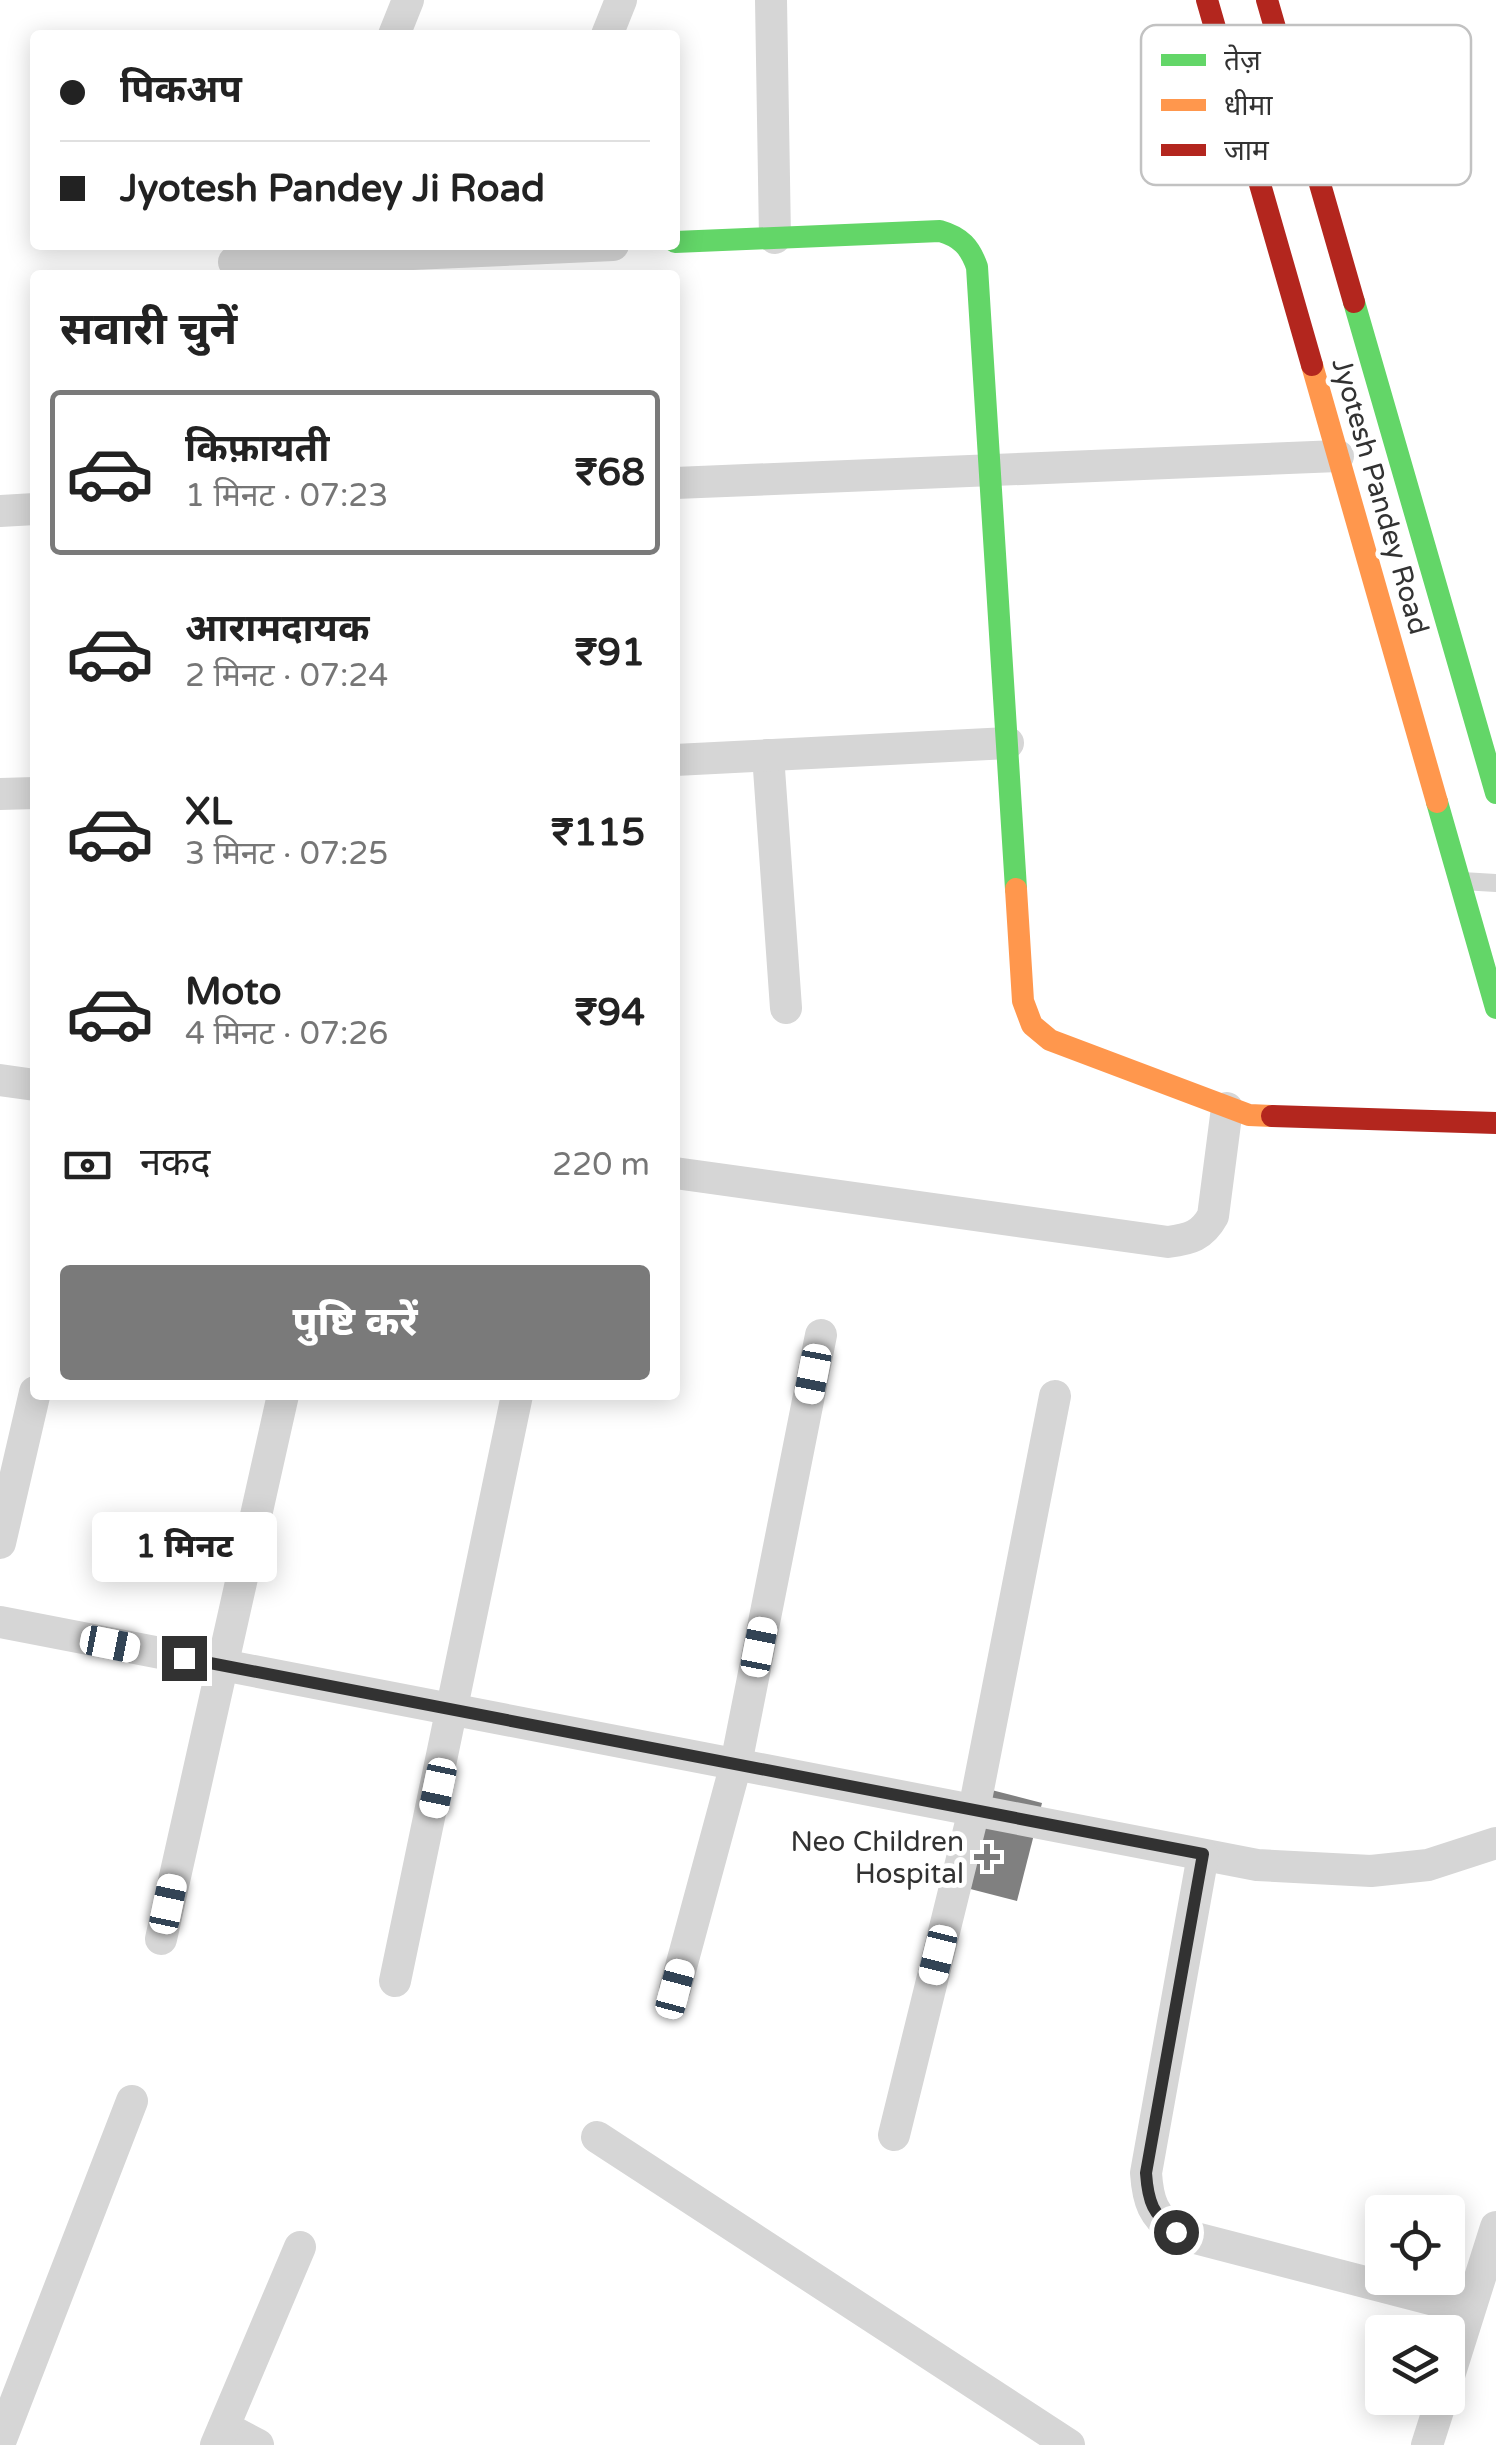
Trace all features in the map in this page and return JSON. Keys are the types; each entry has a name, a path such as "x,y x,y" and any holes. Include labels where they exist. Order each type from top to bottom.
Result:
{"street":[{"path":"396,30 408,0"},
{"path":"609,30 621,0"},
{"path":"771,0 775,238"},
{"name":"Jyotesh Pandey Road","path":"1207,0 1214,25"},
{"name":"Jyotesh Pandey Road","path":"1266,0 1273,25"},
{"name":"Jyotesh Pandey Road","path":"1260,185 1496,1008"},
{"name":"Jyotesh Pandey Road","path":"1320,185 1496,793"},
{"path":"680,242 940,231 960,236 971,249 977,267 992,470 1023,1000 1032,1024 1050,1040 1080,1054 1227,1108 1275,1119 1496,1123"},
{"path":"234,262 304,252 391,250"},
{"path":"680,483 1338,456"},
{"path":"0,510 30,509"},
{"path":"680,760 1008,743"},
{"path":"768,755 786,1008"},
{"path":"0,794 30,792"},
{"path":"0,1080 30,1083"},
{"path":"680,1174 1168,1242 1190,1239 1206,1229 1212,1216 1227,1108"},
{"path":"675,1989 736,1764 821,1335"},
{"path":"894,2135 974,1810 1055,1396"},
{"path":"0,1544 33,1400"},
{"path":"161,1938 282,1400"},
{"path":"395,1981 455,1710 516,1400"},
{"path":"0,1622 1257,1865 1371,1871 1428,1865 1496,1844"},
{"path":"1203,1854 1146,2173 1148,2200 1158,2218 1176,2232 1470,2310"},
{"path":"0,2442 132,2101"},
{"path":"597,2138 1069,2445"},
{"path":"1465,2326 1496,2226"},
{"path":"258,2445 220,2436 300,2248"},
{"path":"1427,2445 1437,2415"}],"lane":[{"path":"1460,882 1496,884"}],"building":[{"path":"972,1785 1042,1803 1017,1901 947,1883"}],"traffic: fast":[{"path":"680,242 940,231 954,236 971,254 977,267 1016,889"},
{"path":"1354,302 1496,793"},
{"path":"1437,802 1496,1008"}],"traffic: slow":[{"path":"1312,365 1437,802"},
{"path":"1016,889 1023,1001 1032,1025 1050,1040 1249,1115 1272,1116"}],"traffic: jam":[{"path":"1207,0 1214,25"},
{"path":"1267,0 1274,25"},
{"path":"1260,185 1312,365"},
{"path":"1320,185 1354,302"},
{"path":"1272,1116 1496,1123"}],"place":[{"name":"Neo Children Hospital","path":"987,1857"}],"route":[{"path":"184,1658 1203,1854 1146,2173 1148,2200 1158,2218 1176,2232"}]}
